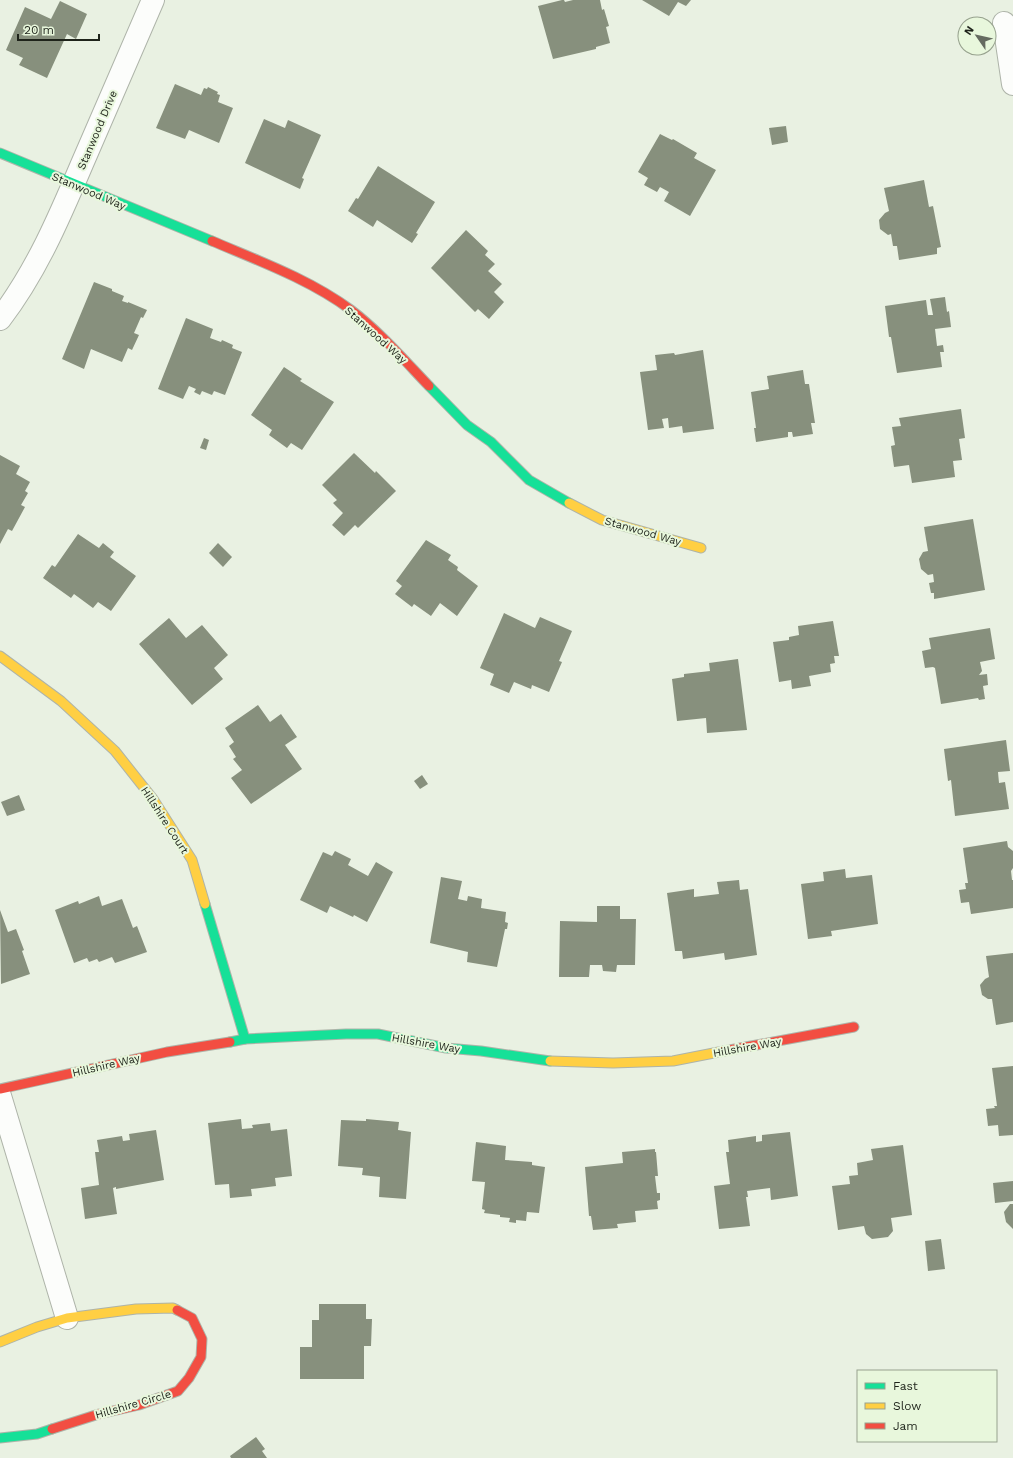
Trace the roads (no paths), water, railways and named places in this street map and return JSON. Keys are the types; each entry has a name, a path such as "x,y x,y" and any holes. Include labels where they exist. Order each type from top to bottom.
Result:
{"street":[{"name":"Stanwood Drive","path":"0,319 16,298 39,258 153,0"},
{"path":"1004,22 1013,84"},
{"name":"Stanwood Way","path":"0,153 281,270 318,289 351,310 382,338 467,425 490,442 529,480 602,520 701,548"},
{"name":"Hillshire Court","path":"0,656 67,706 115,751 153,799 192,860 245,1039"},
{"name":"Hillshire Way","path":"0,1089 167,1052 245,1039 346,1034 378,1034 446,1048 481,1051 553,1061 613,1063 673,1061 854,1027"},
{"path":"0,1096 67,1318"},
{"name":"Hillshire Circle","path":"0,1342 37,1327 67,1318 136,1309 173,1308 192,1318 202,1339 201,1357 189,1378 178,1391 139,1405 99,1414 38,1434 0,1438"}]}
